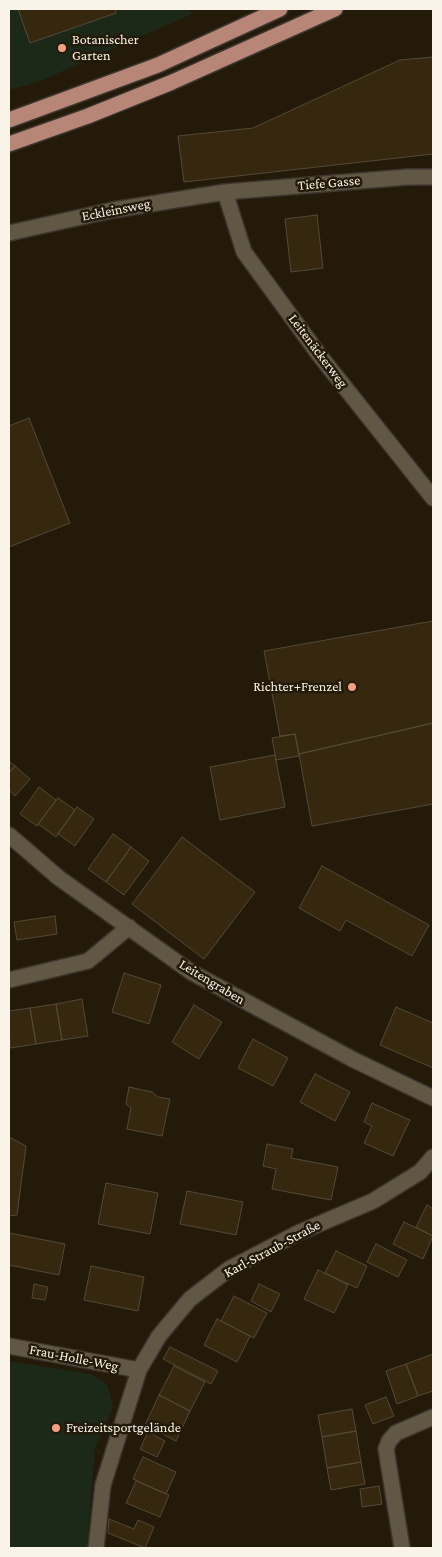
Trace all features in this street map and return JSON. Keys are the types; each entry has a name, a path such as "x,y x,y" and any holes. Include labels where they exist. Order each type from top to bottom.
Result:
{"main road":[{"path":"9,120 158,65 280,9"},
{"path":"9,144 88,116 170,83 335,9"}],"street":[{"name":"Tiefe Gasse","path":"225,192 399,177 433,177"},
{"name":"Eckleinsweg","path":"9,233 114,210 225,192"},
{"name":"Leitenäckerweg","path":"225,192 244,252 320,356 433,498"},
{"name":"Leitengraben","path":"9,835 59,878 199,976 354,1060 433,1098"},
{"path":"9,980 88,960 130,928"},
{"name":"Karl-Straub-Straße","path":"96,1548 103,1486 139,1370 159,1336 190,1299 229,1269 298,1233 373,1201 420,1172 433,1157"},
{"name":"Frau-Holle-Weg","path":"9,1346 139,1370"},
{"path":"402,1548 386,1449 389,1441 396,1433 433,1417"}],"green space":[{"name":"Botanischer Garten","path":"9,9 189,9 192,14 38,82 9,90"},
{"name":"Freizeitsportgelände","path":"9,1361 91,1374 107,1384 113,1407 95,1449 87,1548 9,1548"}],"building":[{"path":"18,9 115,9 116,13 30,43"},
{"path":"433,57 433,154 184,182 178,136 253,128 400,60"},
{"path":"317,215 323,268 291,272 285,219"},
{"path":"29,418 70,523 9,547 9,426"},
{"name":"Richter+Frenzel","path":"433,621 433,723 299,754 295,734 280,736 264,651"},
{"path":"433,723 433,804 312,826 299,754"},
{"path":"295,734 299,756 276,760 272,738"},
{"path":"275,755 285,807 220,820 210,767"},
{"path":"9,761 15,766 9,773"},
{"path":"15,766 30,779 15,796 9,790 9,773"},
{"path":"39,787 56,800 37,826 20,814"},
{"path":"58,798 75,810 56,837 38,824"},
{"path":"77,807 94,819 75,846 58,834"},
{"path":"113,834 131,847 106,882 88,869"},
{"path":"182,837 255,892 204,959 132,904"},
{"path":"131,847 149,861 124,895 106,882"},
{"path":"322,866 429,925 412,956 346,920 340,931 299,908"},
{"path":"55,916 57,934 17,940 14,922"},
{"path":"124,973 161,985 149,1024 112,1012"},
{"path":"82,999 88,1036 62,1040 56,1004"},
{"path":"56,1004 62,1040 36,1044 30,1008"},
{"path":"194,1005 222,1022 199,1059 172,1042"},
{"path":"396,1007 433,1023 433,1068 380,1045"},
{"path":"30,1008 36,1044 10,1048 9,1011"},
{"path":"253,1039 288,1058 273,1086 238,1068"},
{"path":"315,1074 350,1092 335,1121 300,1102"},
{"path":"129,1087 152,1092 158,1097 170,1099 162,1136 127,1129 131,1108 126,1104"},
{"path":"372,1103 410,1120 393,1156 364,1143 372,1126 364,1122"},
{"path":"9,1137 26,1146 17,1215 9,1216"},
{"path":"267,1144 293,1149 291,1158 338,1167 331,1200 272,1189 276,1169 263,1166"},
{"path":"106,1183 158,1193 150,1234 98,1224"},
{"path":"187,1191 243,1202 236,1235 180,1224"},
{"path":"427,1205 433,1209 433,1236 416,1227"},
{"path":"404,1222 433,1236 423,1259 393,1244"},
{"path":"9,1233 65,1244 59,1275 9,1265"},
{"path":"376,1244 407,1260 398,1277 367,1262"},
{"path":"336,1251 367,1266 357,1288 325,1273"},
{"path":"91,1266 144,1277 138,1311 84,1300"},
{"path":"318,1270 348,1285 334,1313 304,1299"},
{"path":"34,1284 48,1287 45,1300 32,1298"},
{"path":"259,1284 280,1294 271,1312 251,1301"},
{"path":"234,1296 267,1313 254,1338 221,1321"},
{"path":"217,1319 250,1336 237,1362 204,1345"},
{"path":"170,1347 218,1371 211,1384 163,1359"},
{"path":"433,1354 433,1391 418,1396 406,1364"},
{"path":"406,1364 418,1396 397,1404 386,1371"},
{"path":"174,1366 205,1382 190,1411 159,1395"},
{"path":"159,1395 190,1411 176,1441 145,1425"},
{"path":"386,1397 394,1416 373,1424 365,1405"},
{"path":"352,1409 356,1431 322,1437 318,1415"},
{"path":"356,1431 361,1462 327,1468 322,1437"},
{"path":"148,1432 165,1441 157,1457 140,1449"},
{"path":"143,1457 176,1472 166,1494 133,1479"},
{"path":"361,1462 365,1484 331,1490 327,1468"},
{"path":"136,1481 169,1495 160,1517 126,1503"},
{"path":"379,1486 382,1504 362,1507 360,1489"},
{"path":"109,1519 134,1529 138,1520 154,1527 145,1548 108,1533"}],"place":[{"name":"Botanischer Garten","path":"62,48"},
{"name":"Richter+Frenzel","path":"352,687"},
{"name":"Freizeitsportgelände","path":"56,1428"}]}
